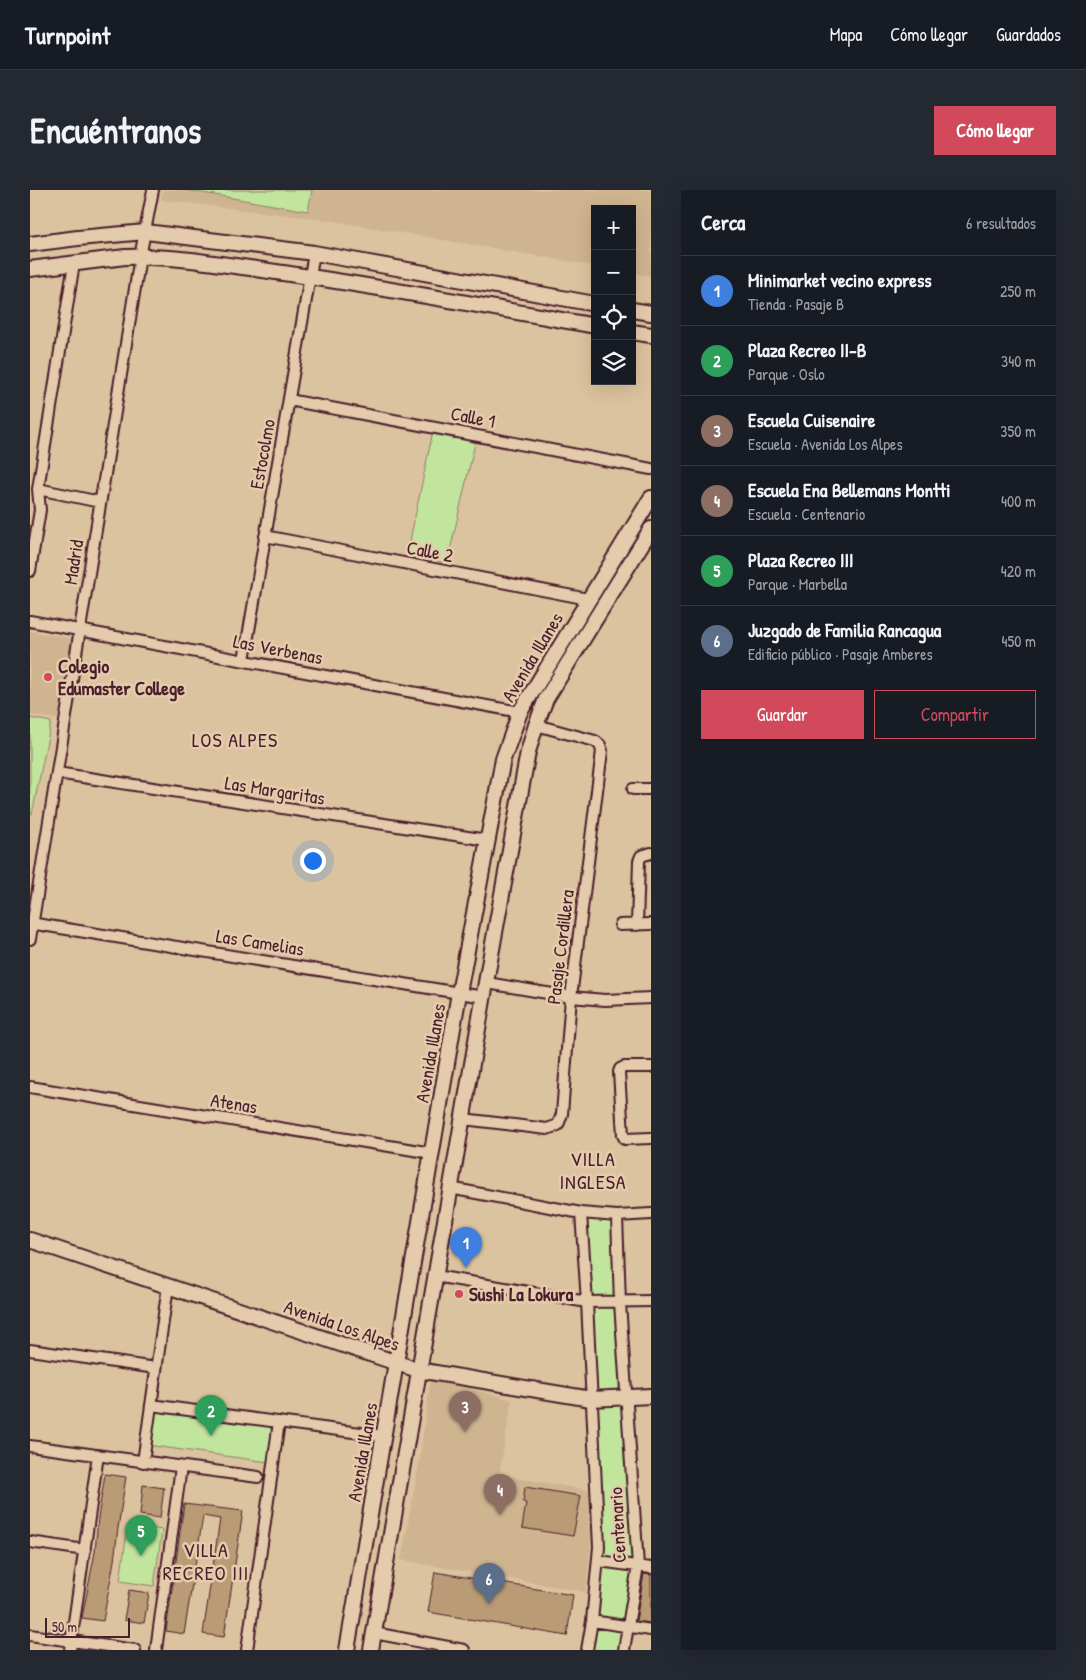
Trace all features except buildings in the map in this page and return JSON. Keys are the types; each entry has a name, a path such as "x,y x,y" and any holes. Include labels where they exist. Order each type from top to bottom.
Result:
{"main road":[{"path":"30,244 146,232 314,253 591,303"},
{"path":"30,269 140,256 191,260 310,276 591,325"},
{"path":"636,311 651,313"},
{"path":"636,333 651,335"},
{"name":"Avenida Illanes","path":"347,1650 459,993 503,759 520,712 651,498"},
{"name":"Avenida Illanes","path":"371,1650 462,1118 528,752 536,725 553,688 651,529"},
{"name":"Avenida Los Alpes","path":"30,1240 418,1370 591,1399 651,1396"}],"street":[{"name":"Madrid","path":"30,939 31,923 140,256 153,190"},
{"name":"Estocolmo","path":"244,660 314,253"},
{"path":"30,571 40,510 38,490 74,263"},
{"name":"Calle 1","path":"289,400 651,469"},
{"path":"38,490 100,502"},
{"name":"Calle 2","path":"265,536 588,599"},
{"name":"Las Verbenas","path":"30,620 520,712"},
{"name":"Pasaje Cordillera","path":"462,1118 547,1129 558,1125 562,1114 571,997 602,751 600,745 595,741 536,725"},
{"name":"Las Margaritas","path":"57,773 487,840"},
{"path":"633,789 651,788"},
{"path":"637,924 639,861 642,856 651,853"},
{"name":"Las Camelias","path":"31,923 459,993 485,990 605,1000 651,998"},
{"path":"620,924 651,924"},
{"path":"651,1067 624,1067 619,1072 623,1135 625,1139 651,1138"},
{"name":"Atenas","path":"30,1087 432,1153"},
{"path":"450,1188 581,1214 616,1216 651,1214"},
{"name":"Centenario","path":"581,1214 599,1561 592,1621 586,1650"},
{"name":"Centenario","path":"616,1216 638,1566 624,1650"},
{"path":"435,1276 587,1302 620,1303 651,1301"},
{"path":"143,1462 168,1286"},
{"path":"30,1350 156,1368"},
{"path":"151,1405 384,1436"},
{"path":"246,1650 279,1422"},
{"path":"30,1446 258,1477"},
{"path":"71,1645 98,1456"},
{"path":"156,1650 181,1467"},
{"path":"30,1542 85,1550"},
{"path":"599,1561 651,1568"},
{"path":"592,1621 651,1630"},
{"path":"374,1633 464,1650"},
{"path":"30,1635 71,1645 135,1650"}],"shaded area":[{"path":"163,190 651,190 651,276 636,274 636,205 591,205 591,265 321,219 161,200"},
{"name":"Colegio Edumaster College","path":"30,631 73,639 58,719 30,715"},
{"path":"431,1378 512,1400 499,1475 589,1490 591,1540 586,1592 401,1560 419,1463"}],"green space":[{"path":"186,190 312,190 308,211"},
{"path":"433,431 476,439 447,563 407,555"},
{"path":"30,718 51,722 32,814 30,814"},
{"path":"584,1216 614,1219 636,1566 622,1650 589,1650 601,1561"},
{"path":"158,1409 269,1426 273,1432 268,1462 154,1446 149,1440 153,1412"},
{"path":"128,1525 162,1530 154,1586 120,1581"}],"place":[{"name":"Colegio Edumaster College","path":"48,677"},
{"name":"Minimarket vecino express","path":"466,1268"},
{"name":"Sushi La Lokura","path":"459,1294"},
{"name":"Escuela Cuisenaire","path":"465,1432"},
{"name":"Plaza Recreo II-B","path":"211,1436"},
{"name":"Escuela Ena Bellemans Montti","path":"500,1515"},
{"name":"Plaza Recreo III","path":"141,1556"},
{"name":"Juzgado de Familia Rancagua","path":"489,1604"}],"district":[{"name":"LOS ALPES","path":"235,739"},
{"name":"VILLA INGLESA","path":"593,1170"},
{"name":"VILLA RECREO III","path":"206,1560"}]}
